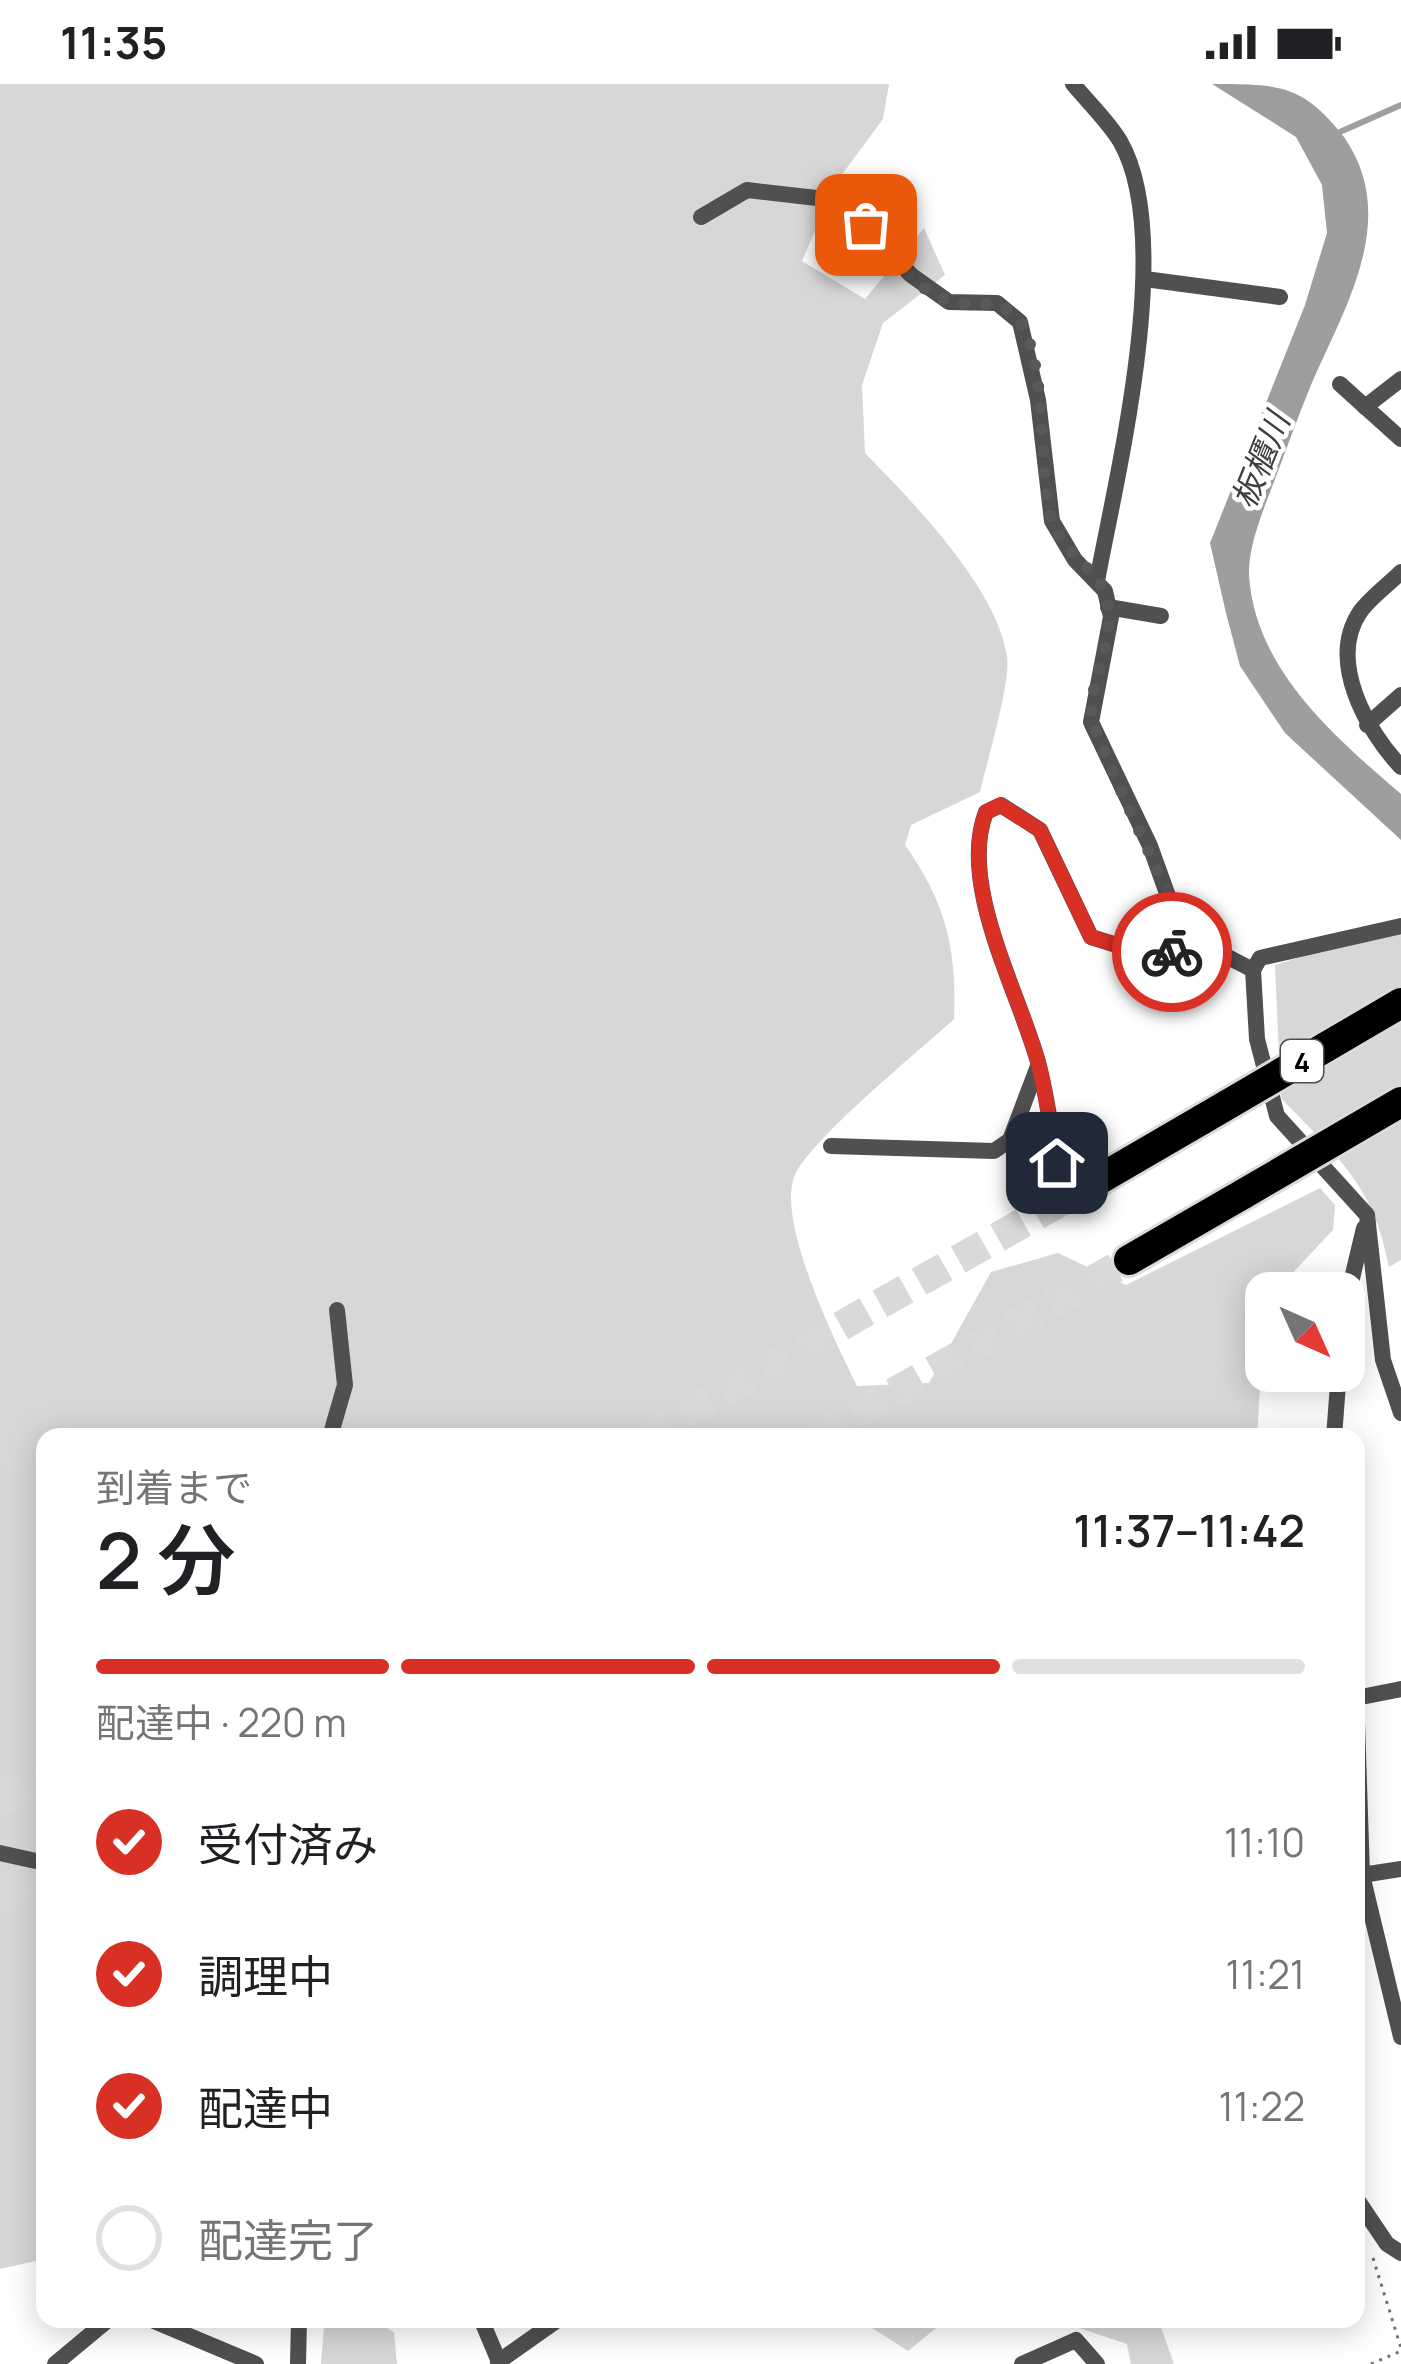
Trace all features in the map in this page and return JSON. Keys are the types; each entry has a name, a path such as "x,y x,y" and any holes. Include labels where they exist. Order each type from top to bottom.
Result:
{"highway":[{"name":"4","path":"1081,1190 1401,1004"},
{"path":"1130,1260 1401,1102"}],"street":[{"path":"1072,84 1121,142 1136,194 1145,279 1136,366 1097,581"},
{"path":"701,217 747,190 843,201 910,274 949,302 997,303 1020,322 1038,400 1052,521 1075,560 1097,581 1108,607 1091,722 1150,846 1173,910 1191,938 1253,970"},
{"path":"1145,279 1280,297"},
{"path":"1365,407 1401,379"},
{"path":"1340,383 1401,439"},
{"path":"1401,572 1359,613 1346,648 1367,725 1401,766"},
{"path":"1108,607 1161,616"},
{"path":"1367,725 1401,694"},
{"path":"1057,1163 1039,1065 980,886 978,833 986,812 1000,805 1040,830 1091,937 1123,947 1180,952 1191,938"},
{"path":"1401,926 1260,958 1253,970 1257,1039 1277,1116 1366,1215 1383,1360 1401,1413"},
{"path":"831,1146 994,1151 1010,1140 1039,1065"},
{"path":"1353,1272 1366,1215"},
{"path":"333,1428 345,1385 337,1310"},
{"path":"1335,1428 1337,1392"},
{"path":"1365,1695 1401,1689"},
{"path":"0,1853 36,1861"},
{"path":"1365,1875 1401,1868"},
{"path":"1365,1888 1401,2037"},
{"path":"1365,2210 1394,2248"},
{"path":"55,2364 98,2328"},
{"path":"170,2328 256,2364"},
{"path":"298,2364 299,2328"},
{"path":"485,2328 499,2363 547,2328"},
{"path":"1022,2364 1076,2340 1097,2364"}],"path":[{"path":"1371,2364 1401,2349 1372,2254 1394,2248"}],"shaded area":[{"path":"0,84 889,84 883,119 835,184 802,261 865,299 924,228 945,275 883,323 862,385 865,453 928,520 970,575 1000,630 1007,668 980,792 911,825 905,845 930,887 946,928 954,1019 843,1118 805,1159 791,1195 800,1250 857,1386 929,1383 991,1272 1058,1253 1126,1285 1320,1188 1335,1205 1333,1230 1293,1272 1245,1272 1245,1392 1260,1392 1258,1428 36,1428 36,2261 0,2269"},
{"path":"1401,926 1401,1260 1389,1267 1363,1192 1336,1155 1281,1098 1275,965"},
{"path":"324,2328 394,2332 397,2364 321,2364"},
{"path":"872,2328 936,2328 908,2351"},
{"path":"1079,2328 1161,2328 1174,2364 1131,2364 1127,2344"}],"water":[{"name":"板櫃川","path":"1212,84 1272,87 1316,106 1344,137 1360,168 1368,200 1361,263 1264,508 1249,575 1266,641 1282,671 1325,725 1401,794 1401,840 1285,733 1240,666 1226,613 1210,543 1305,305 1327,233 1322,185 1296,137"}],"waterway":[{"path":"1333,135 1401,105"}],"tunnel":[{"path":"661,1428 1081,1190"},
{"path":"831,1428 1129,1260"},
{"path":"0,1802 36,1781"},
{"path":"0,1896 36,1875"}],"way so far":[{"path":"866,225 910,274 949,302 997,303 1020,322 1038,400 1052,521 1075,560 1105,591 1111,617 1091,722 1150,846 1173,910 1191,938 1180,952 1172,952"}],"route":[{"path":"1057,1163 1039,1065 980,886 978,833 986,812 1000,805 1040,830 1091,937 1123,947 1172,952"}]}
